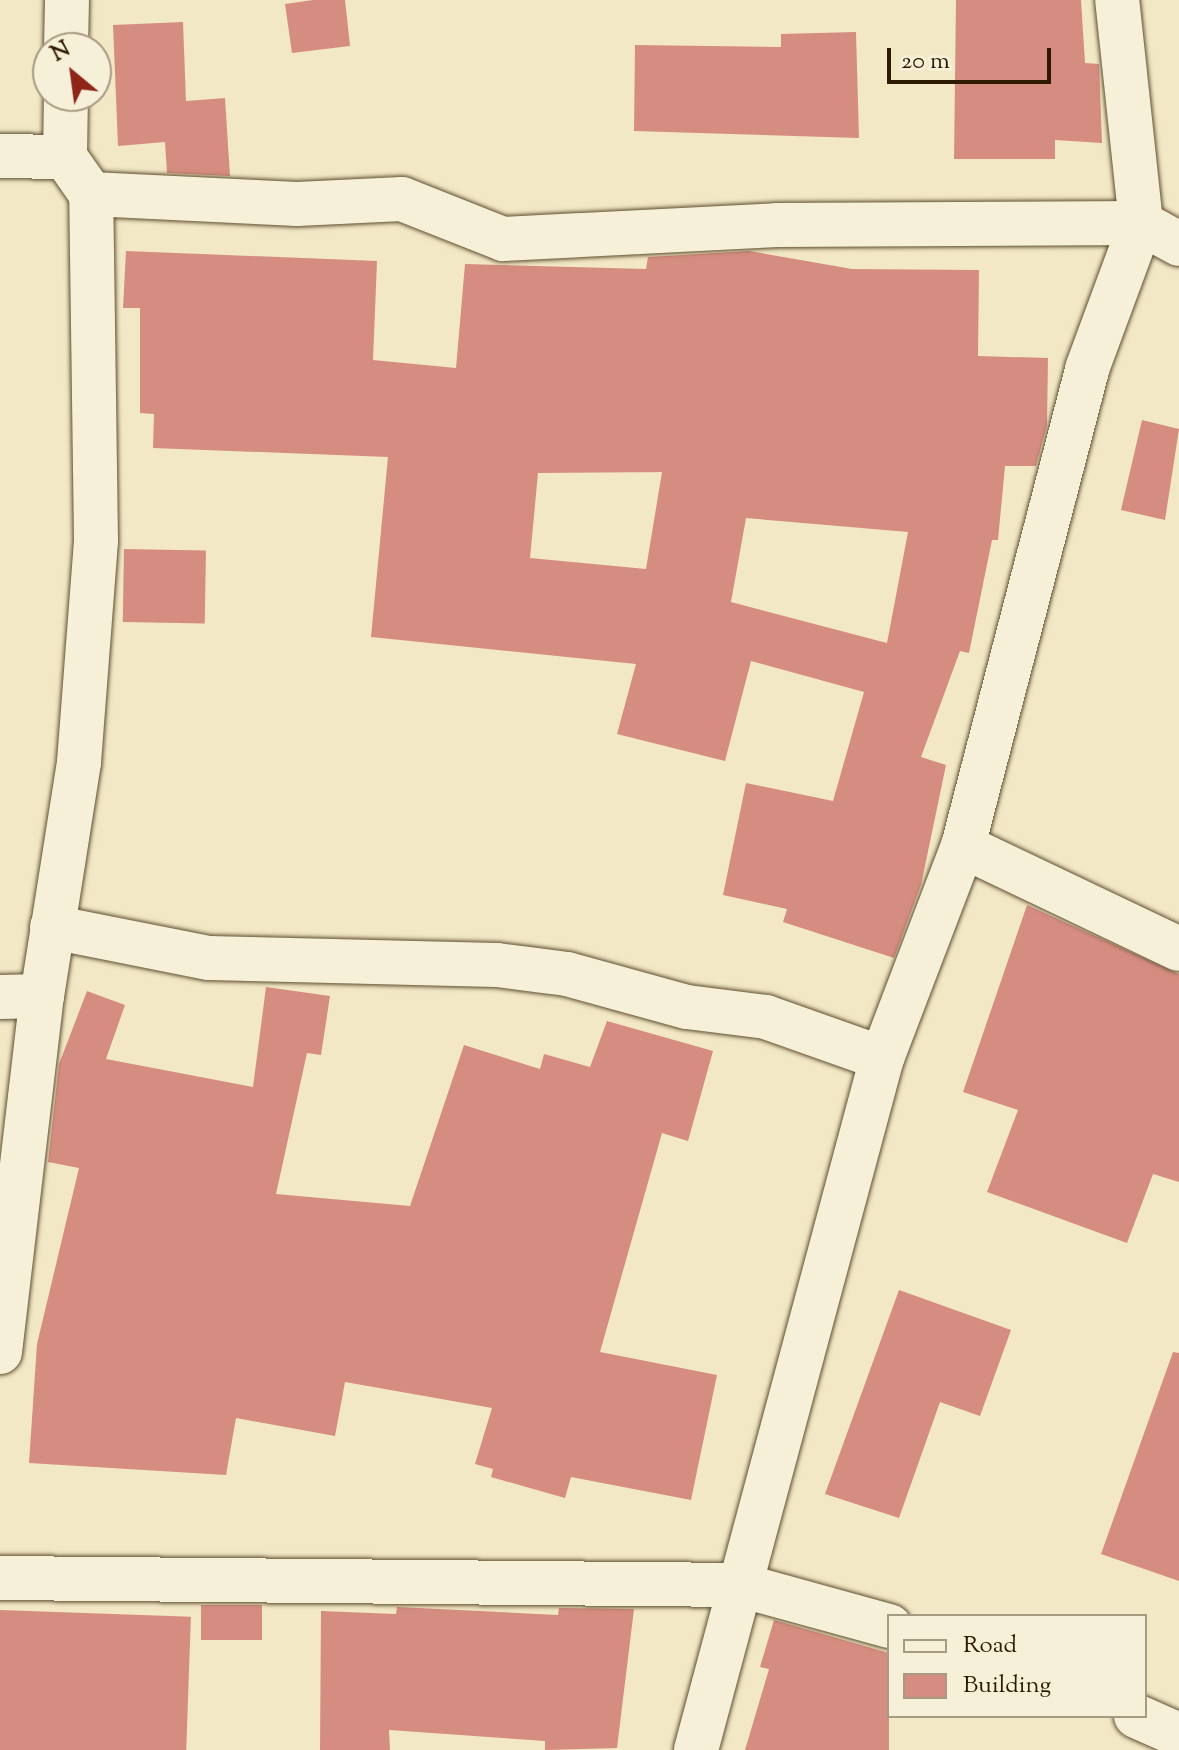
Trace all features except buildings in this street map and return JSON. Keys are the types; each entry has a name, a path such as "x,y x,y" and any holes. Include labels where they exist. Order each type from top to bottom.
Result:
{"street":[{"path":"66,32 67,0"},
{"path":"696,1750 882,1058 963,846 1087,369 1141,223 1117,0"},
{"path":"0,1352 21,997 52,927 79,762 96,540 91,194 65,157 66,112"},
{"path":"0,156 65,157"},
{"path":"91,194 297,204 402,199 503,239 777,225 1141,223 1179,244"},
{"path":"963,846 1179,949"},
{"path":"52,927 209,958 497,965 567,974 687,1007 766,1017 882,1058"},
{"path":"0,1578 740,1585 887,1625"},
{"path":"1141,1718 1179,1735"}]}
